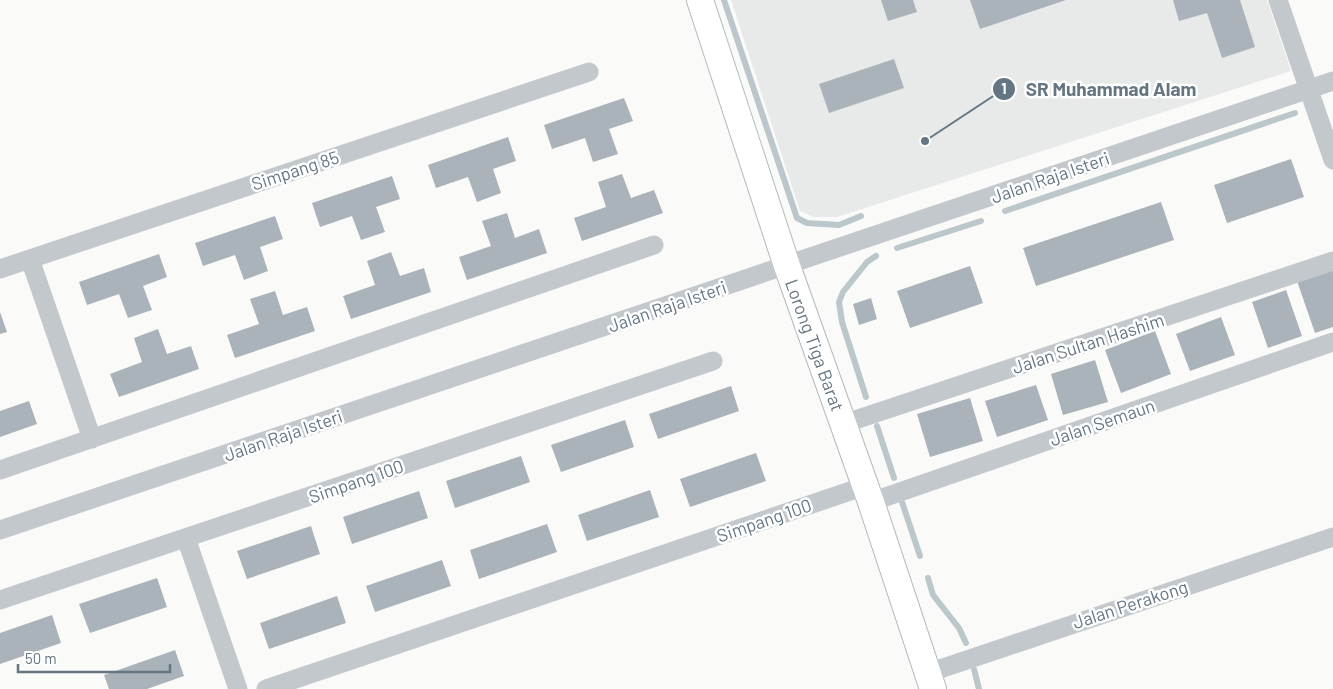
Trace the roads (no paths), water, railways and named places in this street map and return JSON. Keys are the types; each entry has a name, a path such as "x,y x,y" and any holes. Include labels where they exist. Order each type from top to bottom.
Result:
{"main road":[{"name":"Lorong Tiga Barat","path":"700,0 787,266 868,494 931,681"}],"street":[{"path":"1278,0 1333,160"},
{"name":"Simpang 85","path":"0,269 589,72"},
{"name":"Jalan Raja Isteri","path":"0,530 1333,81"},
{"path":"0,470 654,245"},
{"path":"30,259 92,439"},
{"name":"Jalan Sultan Hashim","path":"843,424 1333,261"},
{"name":"Jalan Semaun","path":"868,494 1333,342"},
{"name":"Simpang 100","path":"0,600 712,361"},
{"name":"Simpang 100","path":"266,689 868,494"},
{"name":"Jalan Perakong","path":"931,681 1333,537"},
{"path":"186,538 238,689"}],"waterway":[{"path":"724,0 797,218 807,223 839,225 861,216"},
{"path":"1005,211 1295,113"},
{"path":"897,248 981,221"},
{"path":"866,397 842,322 839,302 843,292 867,262 876,256"},
{"path":"877,426 894,478"},
{"path":"902,502 920,556"},
{"path":"928,578 933,595 959,628 966,643"},
{"path":"974,669 979,689"}],"place":[{"name":"SR Muhammad Alam","path":"925,141"}]}
